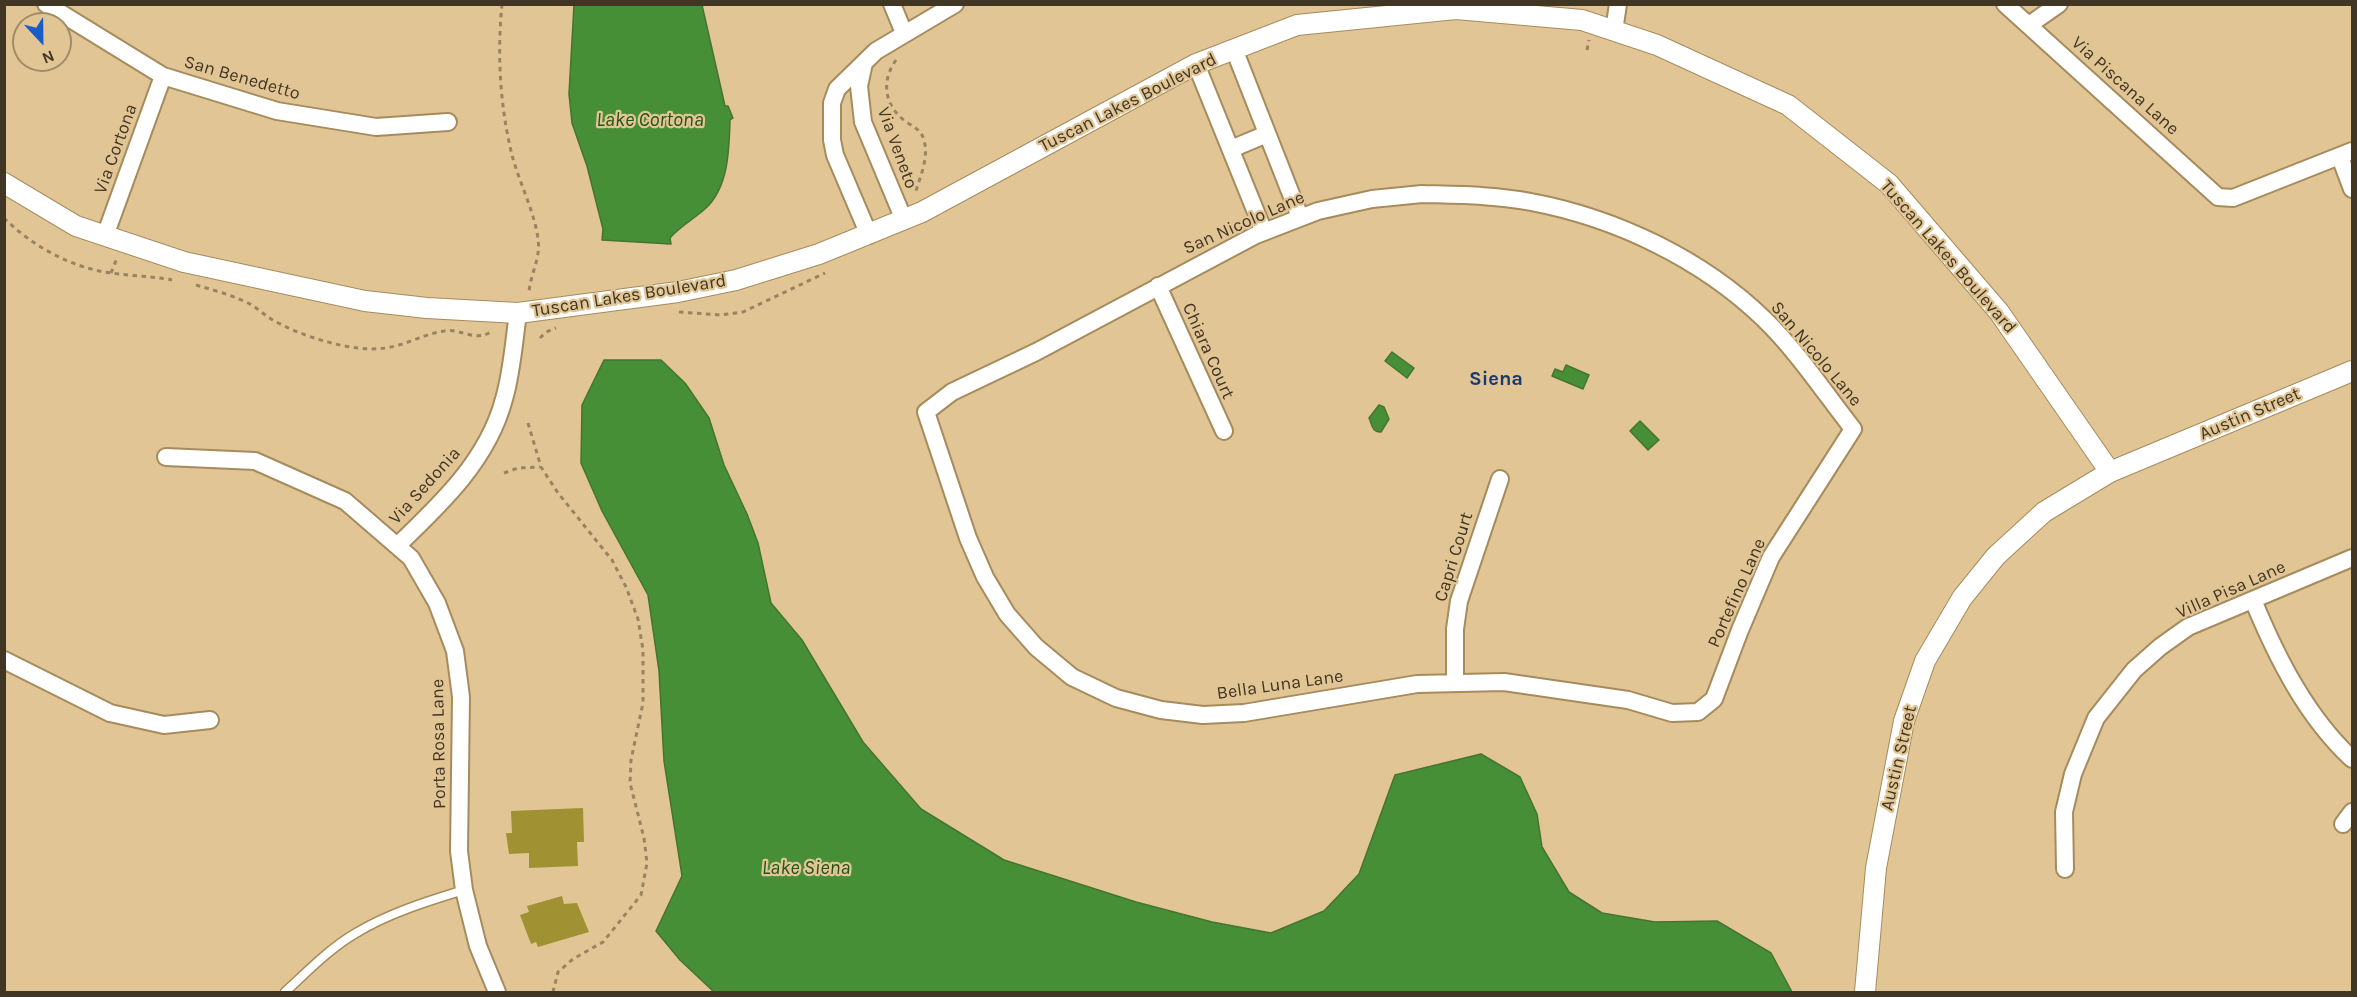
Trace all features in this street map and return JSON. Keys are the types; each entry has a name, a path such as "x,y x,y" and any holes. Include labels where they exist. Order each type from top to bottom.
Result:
{"street":[{"name":"San Benedetto","path":"46,4 163,76 277,111 376,127 448,122"},
{"path":"892,4 904,33"},
{"path":"869,235 836,156 830,125 832,104 837,89 876,51 955,4"},
{"path":"1614,31 1618,4"},
{"name":"Via Piscana Lane","path":"2005,4 2218,197 2233,198 2346,154"},
{"path":"2029,26 2059,4"},
{"name":"Tuscan Lakes Boulevard","path":"4,183 76,226 184,262 365,301 427,308 524,305 678,292 736,280 819,254 904,220 1196,64 1297,25 1456,9 1582,20 1657,45 1788,105 1889,184 1999,312 2110,472"},
{"path":"1234,49 1300,218"},
{"name":"Via Veneto","path":"864,63 859,86 863,122 904,220"},
{"path":"1196,64 1264,232"},
{"name":"Via Cortona","path":"105,236 163,76"},
{"path":"1231,148 1267,134"},
{"path":"2346,154 2352,189"},
{"name":"San Nicolo Lane","path":"926,412 952,392 1036,352 1158,286 1264,232 1317,211 1372,199 1422,194 1478,195 1530,201 1580,213 1638,236 1687,260 1764,319 1801,361 1853,429"},
{"name":"Chiara Court","path":"1158,286 1224,432"},
{"name":"Via Sedonia","path":"397,546 427,518 467,474 492,434 505,399 524,305"},
{"name":"Austin Street","path":"1865,993 1876,868 1904,721 1925,661 1962,598 1996,556 2044,512 2110,472 2352,371"},
{"name":"Bella Luna Lane","path":"926,412 968,538 985,577 1007,614 1036,647 1072,676 1116,698 1161,710 1203,715 1244,713 1417,684 1504,682 1628,700 1672,713 1698,712"},
{"name":"Portefino Lane","path":"1698,712 1714,699 1771,557 1853,429"},
{"name":"Porta Rosa Lane","path":"166,457 255,461 345,501 411,558 437,603 455,651 461,697 459,851 464,890 478,946 497,993"},
{"name":"Capri Court","path":"1455,683 1455,629 1459,601 1500,479"},
{"name":"Villa Pisa Lane","path":"2065,869 2064,812 2073,774 2096,718 2134,670 2188,627 2352,558"},
{"path":"2253,600 2265,629 2299,694 2337,744 2352,759"},
{"path":"4,660 110,713 164,725 210,720"}],"lane":[{"path":"285,993 312,967 356,933 401,911 464,890"}],"path":[{"path":"502,4 498,42 499,68 507,128 512,154 538,238 539,258 524,305"},
{"path":"899,57 891,67 885,84 888,100 896,112 918,128 923,138 924,164 915,194"},
{"path":"4,218 31,241 60,257 89,268 111,273 177,280"},
{"path":"111,273 118,254"},
{"path":"187,283 249,303 269,318 290,328 345,345 385,348 447,330 465,332 477,337 485,336 493,330"},
{"path":"528,423 541,467 558,494 612,560 626,586 638,619 643,650 643,703 631,760 630,783 644,838 647,862 641,895 603,942 573,959 558,972 554,993"},
{"path":"504,473 518,468 541,467"}],"water":[{"name":"Lake Cortona","path":"574,5 702,5 725,106 728,106 733,118 730,120 726,167 719,189 706,208 670,238 671,244 602,240 603,229 587,166 572,123 569,94"},
{"path":"1392,352 1414,368 1407,378 1385,361"},
{"name":"Lake Siena","path":"604,360 661,360 685,383 709,418 724,465 747,514 758,543 771,603 802,640 863,742 921,809 1004,860 1136,902 1212,922 1271,933 1324,911 1359,874 1395,775 1481,754 1520,777 1537,814 1542,847 1569,892 1602,913 1655,922 1717,921 1771,953 1792,992 714,992 680,960 656,931 682,876 664,761 659,671 648,595 602,511 581,463 582,405"},
{"path":"1566,365 1589,375 1583,389 1552,376 1555,369 1563,372"},
{"path":"1379,405 1384,407 1389,419 1381,432 1374,430 1369,418"},
{"path":"1640,421 1659,440 1648,450 1630,431"}],"building":[{"path":"583,808 584,842 577,842 578,866 529,868 529,853 509,854 506,833 512,833 511,811"},
{"path":"562,896 564,904 577,903 589,932 538,947 536,942 531,944 520,915 529,912 527,906"}],"district":[{"name":"Siena","path":"1496,379"}]}
